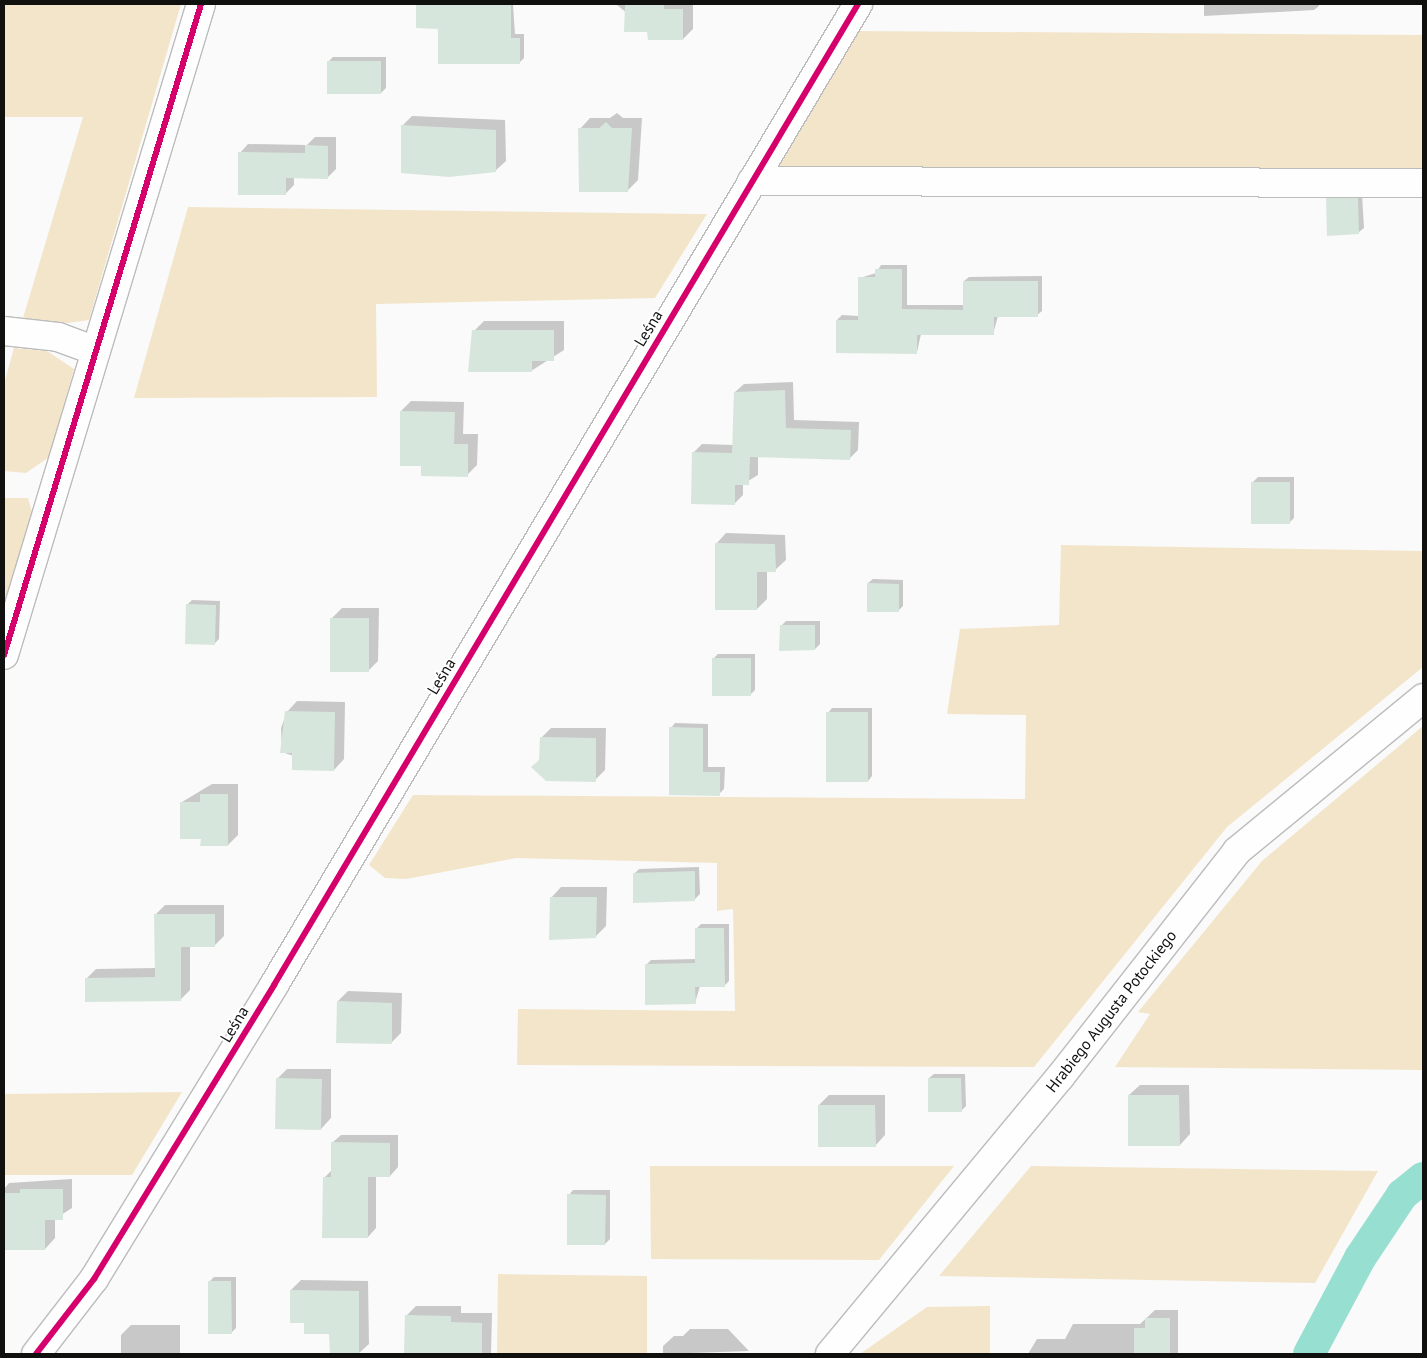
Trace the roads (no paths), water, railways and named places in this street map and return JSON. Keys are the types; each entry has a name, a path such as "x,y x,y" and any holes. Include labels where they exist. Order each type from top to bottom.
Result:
{"street":[{"path":"4,655 201,4"},
{"name":"Leśna","path":"36,1354 117,1242 858,4"},
{"path":"752,181 1423,183"},
{"path":"4,331 58,337 96,351"},
{"name":"Hrabiego Augusta Potockiego","path":"830,1354 1060,1077 1237,851 1423,698"}],"waterway":[{"path":"1309,1354 1360,1258 1402,1195 1423,1178"}]}
